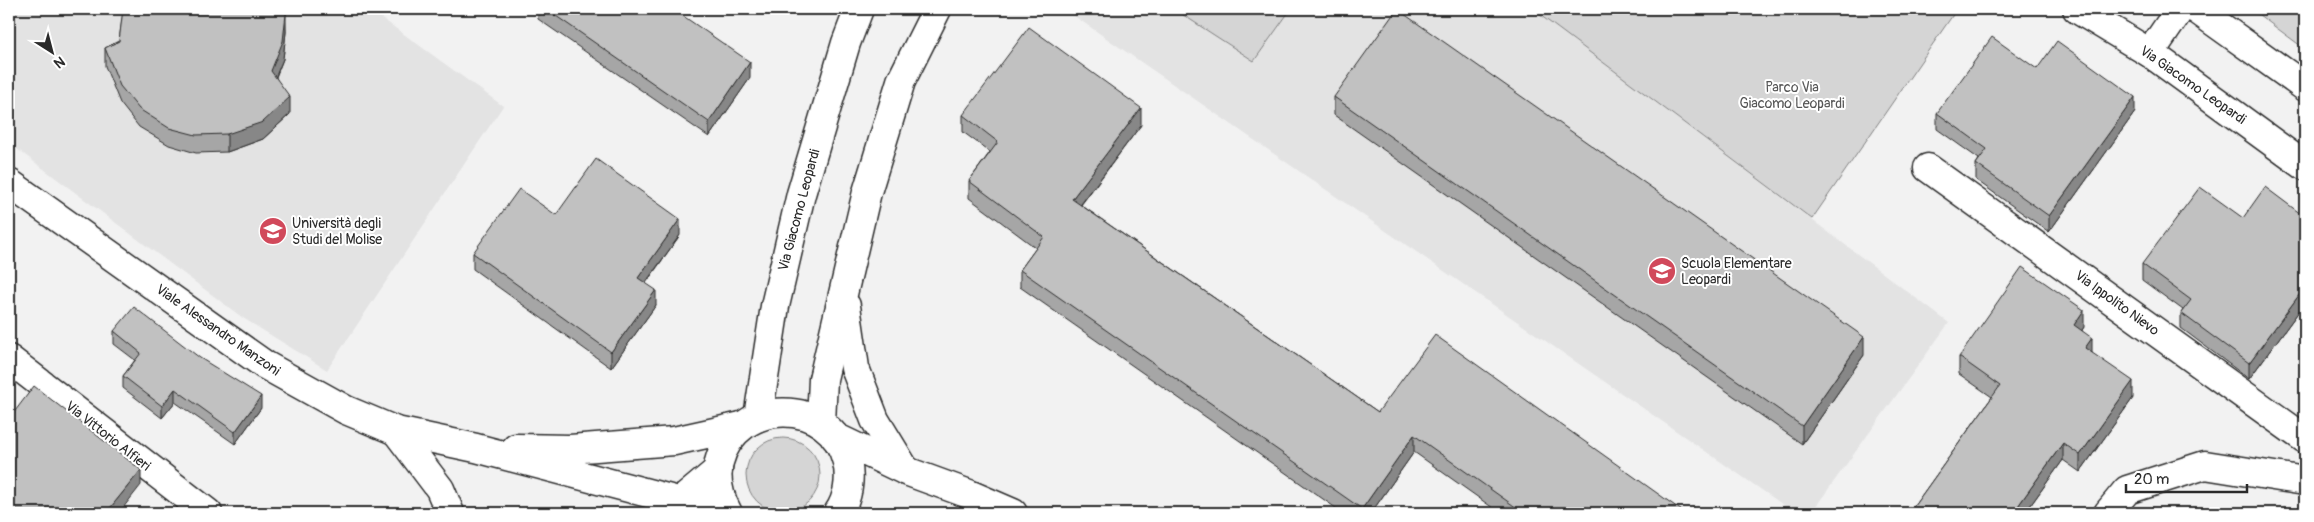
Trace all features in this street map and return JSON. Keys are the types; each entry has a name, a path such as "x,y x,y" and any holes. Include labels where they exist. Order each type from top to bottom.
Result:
{"street":[{"name":"Via Giacomo Leopardi","path":"750,421 801,194 858,9"},
{"path":"838,513 846,498 848,471 842,448 828,430 823,379 867,192 901,81 937,9"},
{"name":"Via Giacomo Leopardi","path":"2077,9 2150,53 2305,166"},
{"path":"2150,53 2180,9"},
{"path":"2196,9 2305,87"},
{"name":"Via Ippolito Nievo","path":"1928,168 2305,439"},
{"name":"Viale Alessandro Manzoni","path":"9,183 265,365 346,410 396,431 476,448 674,507 716,513"},
{"path":"843,290 855,368 875,420 906,471"},
{"name":"Via Vittorio Alfieri","path":"9,359 208,513"},
{"name":"Viale Alessandro Manzoni","path":"476,448 570,449 674,441 774,413 790,412 806,416 828,430"},
{"path":"728,513 720,495 718,470 725,446 750,421"},
{"path":"828,430 906,471 969,494 1012,513"},
{"path":"396,431 440,489 450,513"},
{"path":"2108,513 2127,490 2205,465 2305,481"},
{"path":"674,507 718,470"}],"shaded area":[{"name":"Università degli Studi del Molise","path":"9,9 369,9 503,106 327,370 243,318 9,143"},
{"name":"Scuola Elementare Leopardi","path":"1064,9 1174,9 1254,61 1291,9 1532,9 1949,323 1811,513 1795,513"}],"green space":[{"path":"1174,9 1291,9 1254,61"},
{"name":"Parco Via Giacomo Leopardi","path":"1532,9 1957,9 1812,219"},
{"path":"2251,9 2305,9 2305,49"},
{"path":"783,438 797,441 809,449 817,461 820,475 817,489 809,501 797,509 783,512 769,509 757,501 749,489 746,475 749,461 757,449 769,441"}],"building":[{"path":"123,9 285,9 283,41 271,71 290,97 263,122 227,134 196,135 169,128 139,109 120,86 105,48 119,41"},
{"path":"546,9 673,9 750,62 709,122"},
{"path":"1397,9 1864,337 1802,426 1334,97"},
{"path":"1029,27 1141,108 1072,199 1378,412 1435,335 1685,513 1524,513 1414,435 1362,509 1020,270 1044,237 969,181 998,142 963,115"},
{"path":"1992,37 2037,69 2057,41 2135,97 2049,216 1976,164 1987,149 1937,113"},
{"path":"596,159 680,219 638,278 656,290 611,352 473,253 519,189 556,215"},
{"path":"2200,187 2243,218 2265,187 2305,217 2305,287 2249,363 2181,313 2191,300 2142,264"},
{"path":"2022,267 2084,310 2074,325 2092,338 2085,348 2133,381 2080,455 2063,443 2013,513 1909,513 2000,386 1959,357"},
{"path":"134,307 200,358 261,396 235,432 175,389 162,406 123,376 141,353 114,331"},
{"path":"34,386 141,470 106,513 9,513 9,419"}],"place":[{"name":"Università degli Studi del Molise","path":"273,231"},
{"name":"Scuola Elementare Leopardi","path":"1662,271"}]}
